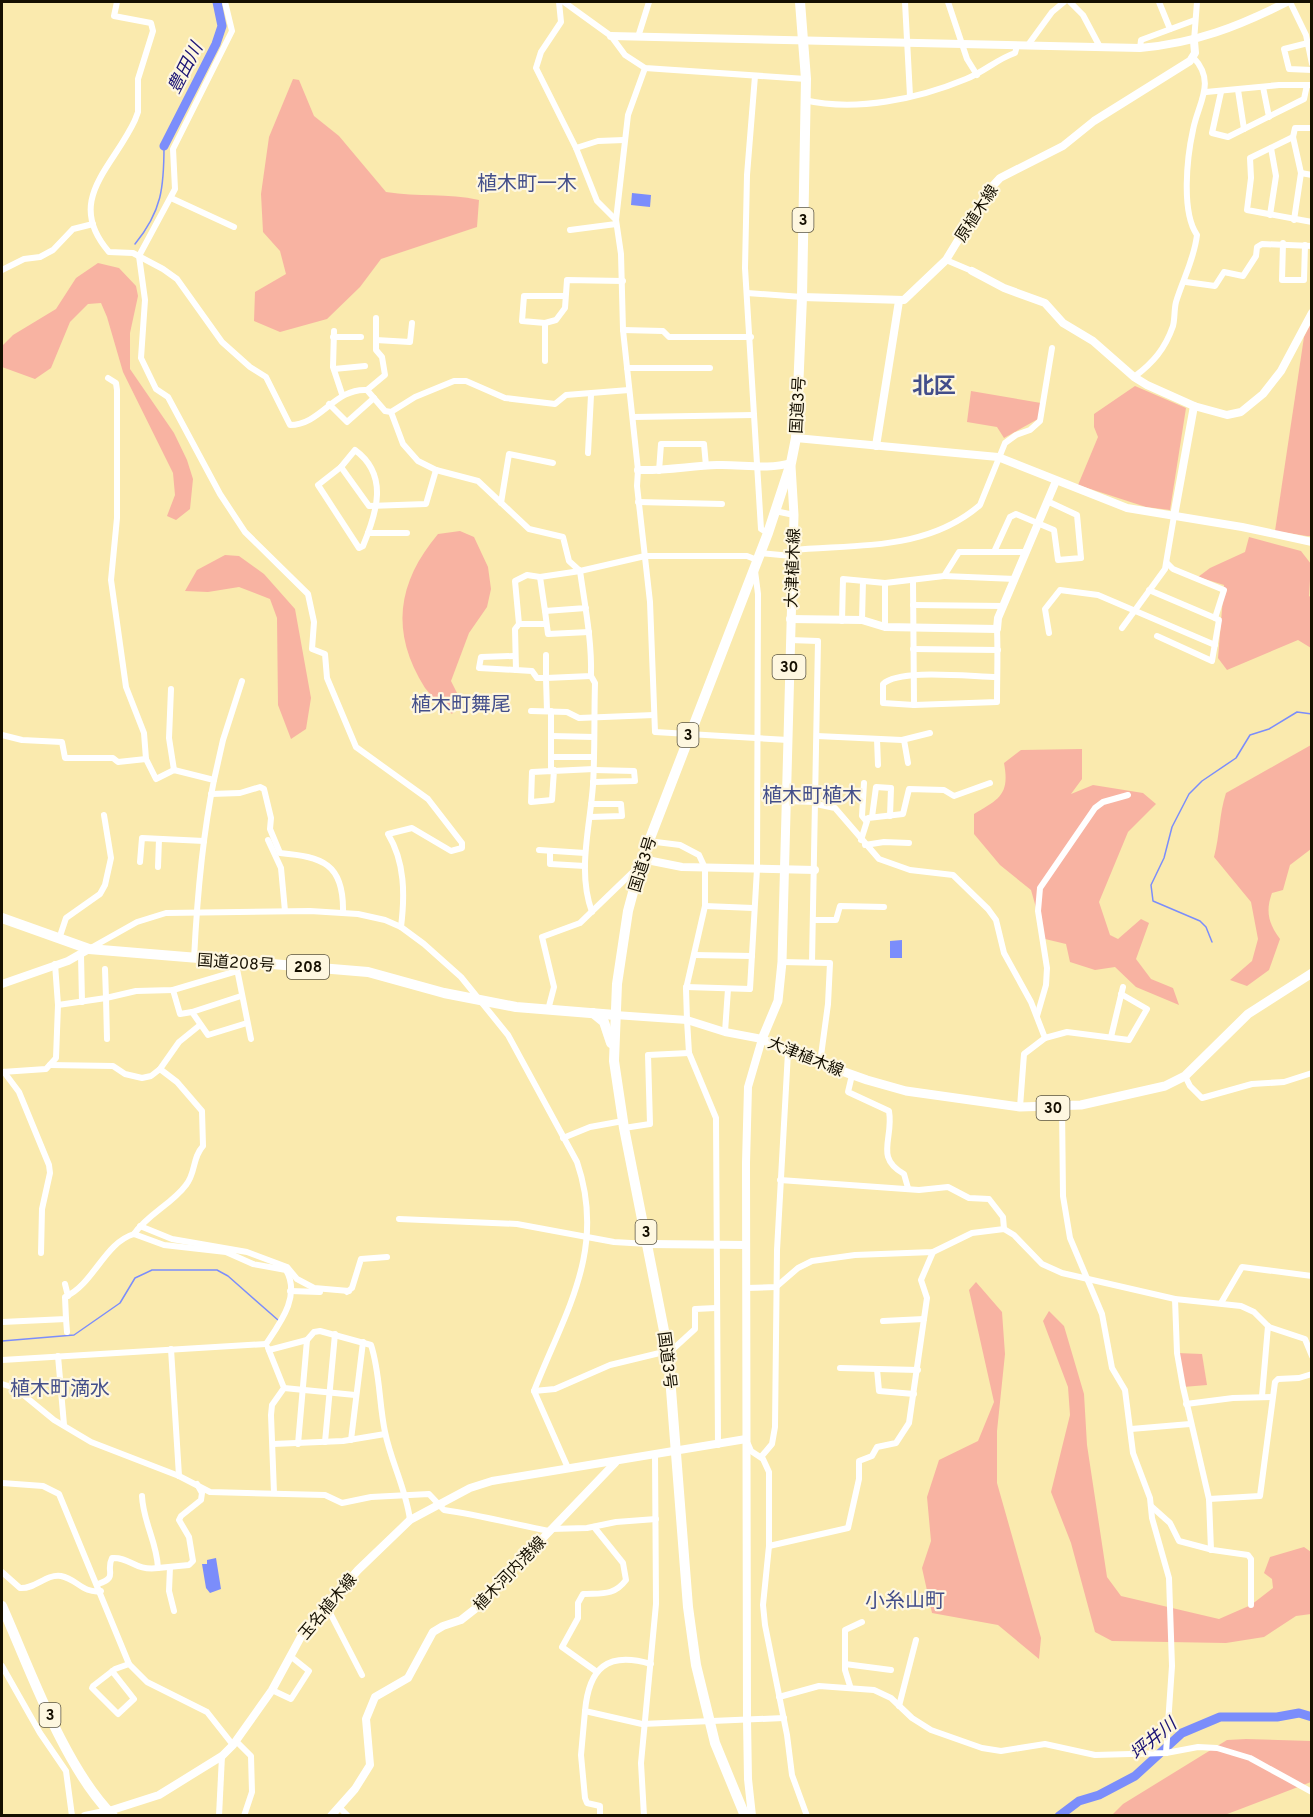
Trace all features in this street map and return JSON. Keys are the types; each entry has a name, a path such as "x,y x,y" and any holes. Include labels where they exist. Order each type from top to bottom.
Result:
{"highway":[{"name":"国道3号","path":"744,1815 717,1755 696,1665 688,1606 678,1450 668,1351 614,1062 615,1015 628,911 641,861 688,734 768,533 791,463 796,438 802,297 806,79 800,2"},
{"name":"国道208号","path":"2,918 85,952 194,959 237,966 368,972 480,1000 548,1010 615,1015"},
{"path":"593,1013 608,1030 614,1062"},
{"name":"3","path":"2,1606 57,1728 80,1770 111,1813"}],"main road":[{"name":"大津植木線","path":"791,463 794,515 782,962 778,1001 762,1039 788,1052 906,1091 1020,1107 1062,1107 1142,1092 1165,1086 1185,1076 1248,1014 1311,973"}],"street":[{"path":"117,2 114,16 151,23 153,31 138,79 138,112 135,120 90,196 93,224 100,243 109,252 128,252 139,256 164,268 177,279 222,342 250,367 266,377 290,425 305,423 342,394 367,390 385,375 382,357 376,350 376,318"},
{"path":"225,2 232,31 173,149 175,189 139,256 145,300 141,358 156,389 168,397 215,484 245,532 308,594 314,622 312,649 325,654 327,678 356,747 428,799 462,843 462,848 451,851 412,828 388,834 396,851 403,884 401,927"},
{"path":"559,2 561,22 541,52 536,68 576,148 597,201 616,222"},
{"path":"564,2 611,36 625,56 645,68 806,79"},
{"path":"638,37 649,2"},
{"path":"905,2 905,21 909,42 910,96"},
{"path":"948,2 961,44 976,75"},
{"path":"1028,45 1052,12 1064,2"},
{"path":"1070,2 1083,15 1100,47"},
{"path":"1159,2 1170,29"},
{"path":"1134,377 1155,362 1173,325 1176,303 1186,282 1197,235 1192,228 1187,181 1193,129 1206,92 1206,78 1193,57 1197,2"},
{"path":"611,36 1140,48 1194,41 1233,28 1288,2 1308,43 1311,64"},
{"path":"1140,48 1141,39 1195,20"},
{"path":"1308,43 1284,49 1289,69 1311,70"},
{"path":"804,100 825,105 872,103 940,89 976,75 1004,57 1015,53 1017,45"},
{"name":"原植木線","path":"899,301 915,292 946,260 988,191 1000,178 1063,146 1094,121 1193,57"},
{"path":"645,68 628,115 616,222 623,281 623,330 638,470 638,502 653,645 656,732 788,740"},
{"path":"755,76 747,175 747,293 761,529 768,533"},
{"path":"1206,92 1309,85 1304,99 1228,137 1212,134 1221,92"},
{"path":"1263,87 1269,117"},
{"path":"1238,90 1244,129"},
{"path":"1294,220 1301,173 1293,137 1296,126 1311,128"},
{"path":"1293,137 1250,160 1251,178 1247,209 1249,212 1311,222"},
{"path":"576,148 598,141 624,140"},
{"path":"1270,215 1276,176 1271,148"},
{"path":"1301,173 1311,175"},
{"path":"171,198 234,227"},
{"path":"570,230 616,222"},
{"path":"2,270 24,259 40,257 53,250 73,230 93,224"},
{"path":"1186,282 1215,286 1223,272 1244,275 1256,256 1258,245 1283,243 1308,246 1304,280 1282,280 1283,243"},
{"path":"946,260 1004,288 1045,303 1063,323 1100,346 1134,377 1194,406 1227,415 1241,412 1252,404 1281,371 1311,314"},
{"path":"565,296 523,297 522,321 554,322 564,310 567,280 623,281"},
{"path":"747,293 899,301 876,446"},
{"path":"545,322 545,361"},
{"path":"376,340 410,342 412,323"},
{"path":"623,330 663,331 669,337 751,337"},
{"path":"342,394 334,369 333,334 361,337"},
{"path":"516,670 515,629 519,624 516,581 527,575 540,577 580,571 645,556 747,556 757,560 842,546 875,547 936,531 980,505 1005,443 1016,435 1030,430 1040,421 1052,348"},
{"path":"334,369 365,366"},
{"path":"627,368 710,368"},
{"path":"108,378 116,383 117,390 117,518 111,580 126,687 144,733 146,759 158,780 174,770 214,780"},
{"path":"367,390 385,411 391,412 415,397 454,381 466,381 505,398 555,404 566,395 629,390"},
{"path":"588,453 591,394"},
{"path":"329,404 345,422 374,398"},
{"path":"1122,628 1167,564 1194,406"},
{"path":"391,412 410,455 436,470 478,481 529,529 563,537 568,561 580,571 589,632 591,676 595,683 594,770 585,853 585,893 592,912"},
{"path":"633,417 754,415"},
{"path":"796,438 977,453 998,457 1127,508 1242,527 1311,542"},
{"path":"659,471 661,444 704,444 706,465"},
{"path":"357,450 377,478 377,506 363,546 357,546 318,484 341,467 357,450"},
{"path":"501,503 509,454 553,463"},
{"path":"638,470 659,471 706,465 779,467 791,463"},
{"path":"341,467 369,506 426,504 436,470"},
{"path":"998,677 913,675 888,680 883,684 883,703 914,705 997,702 998,677 998,650 997,629 1003,606 1056,481"},
{"path":"994,552 1011,514 1054,531 1058,560 1081,558 1077,515 1047,501"},
{"path":"638,502 722,504"},
{"path":"775,511 794,515"},
{"path":"368,533 407,533"},
{"path":"944,576 959,552 1026,552"},
{"path":"686,987 750,989 757,869 757,560"},
{"path":"1167,564 1173,569 1224,590 1215,618"},
{"path":"842,621 843,579 885,583 944,576 1015,579"},
{"path":"540,577 548,634 589,632"},
{"path":"913,580 914,705"},
{"path":"862,620 863,581"},
{"path":"885,583 885,627"},
{"path":"1048,633 1045,609 1060,590 1098,595 1215,645"},
{"path":"1149,590 1220,620 1212,662 1157,636"},
{"path":"913,605 1003,606"},
{"path":"545,611 586,608"},
{"path":"790,618 862,620 885,627 997,629"},
{"path":"519,624 546,624"},
{"path":"790,640 818,641 812,962"},
{"path":"913,649 998,650"},
{"path":"546,655 551,736 552,770 552,800 531,802 531,774 552,770 634,771 635,780 593,782"},
{"path":"514,656 481,657 479,668 532,671 537,678 591,676"},
{"path":"194,959 196,912 211,794 242,681"},
{"path":"171,689 169,738 174,770"},
{"path":"531,711 567,712 579,718 654,715"},
{"path":"817,736 904,740 930,733"},
{"path":"2,735 22,740 63,742 65,758 113,758 118,762 146,759"},
{"path":"551,736 594,737"},
{"path":"877,739 878,765"},
{"path":"904,740 908,763"},
{"path":"551,757 594,758"},
{"path":"864,783 862,818 869,819 905,813 909,789 944,790 954,796 990,783"},
{"path":"211,794 240,793 261,787 264,789 271,818 270,829 280,853 285,911"},
{"path":"863,842 876,787 891,788 890,816"},
{"path":"1037,1017 1046,985 1045,947 1038,911 1040,888 1095,808 1103,802 1128,795"},
{"path":"786,801 816,803 835,808 881,860 910,870 952,875 988,909 996,920 1004,953 1014,967 1045,1038"},
{"path":"590,817 622,816 621,804 591,804"},
{"path":"58,940 66,918 100,894 105,885 111,858 104,815"},
{"path":"140,862 141,839 204,842"},
{"path":"158,867 159,839"},
{"path":"268,840 281,868"},
{"path":"648,841 680,845 699,855 705,868 705,906 686,987 689,1053 716,1118 718,1444"},
{"path":"863,842 909,843"},
{"path":"539,850 585,853"},
{"path":"550,851 550,864 585,866"},
{"path":"280,853 312,856 330,866 338,879 344,912"},
{"path":"548,1010 554,987 542,937 580,923 641,861 705,868 815,870"},
{"path":"705,906 753,908"},
{"path":"813,920 836,920 840,906 884,907"},
{"path":"2,984 85,952 137,922 166,913 196,912 344,912 385,920 401,927 454,971 514,1044 577,1162 584,1181 588,1238 576,1294 534,1391 568,1468"},
{"path":"82,1002 85,952"},
{"path":"694,955 752,956"},
{"path":"782,962 830,963 828,1004 820,1063"},
{"path":"3,1072 46,1069 56,1058 55,964"},
{"path":"57,1005 136,991 173,990 237,966 251,1039"},
{"path":"105,969 106,1039"},
{"path":"724,1032 728,989"},
{"path":"173,990 180,1014 241,996"},
{"path":"1020,1107 1024,1054 1045,1038 1067,1032 1129,1040 1148,1011 1122,990 1111,1037"},
{"path":"192,1012 208,1035 247,1023"},
{"path":"626,1125 615,1015 687,1020 724,1032 762,1039 748,1087 746,1245 748,1779 744,1815"},
{"path":"50,1065 114,1066 124,1074 142,1078 151,1076 160,1070 179,1042 200,1025"},
{"path":"761,1457 774,1438 778,1334 776,1287 788,1052"},
{"path":"563,1137 597,1125 650,1124 648,1055 689,1053"},
{"path":"67,1332 65,1297 96,1271 109,1252 134,1234 187,1184 195,1155 203,1146 202,1111 177,1082 160,1070"},
{"path":"3,1072 19,1092 49,1165 50,1173 42,1209 41,1253"},
{"path":"1185,1076 1190,1086 1202,1098 1252,1084 1284,1082 1311,1072"},
{"path":"852,1075 848,1092 889,1111 887,1160 892,1167 904,1174 908,1188"},
{"path":"1062,1107 1063,1196 1070,1238 1105,1323 1112,1368 1125,1390 1133,1453 1151,1506 1170,1588 1172,1666 1166,1754"},
{"path":"780,1180 908,1188 948,1187 969,1198 989,1198 1003,1217 1004,1229 1049,1268 1175,1299 1221,1303 1249,1309 1268,1326 1297,1335 1310,1342 1311,1356"},
{"path":"399,1219 517,1224 588,1238 649,1244 746,1245"},
{"path":"140,1226 172,1239 247,1252 287,1267 297,1279 314,1288 349,1291"},
{"path":"746,1288 776,1287 798,1268 812,1261 855,1255 933,1252 972,1233 1004,1229"},
{"path":"134,1234 164,1245 226,1252 253,1264 286,1270 289,1276 290,1306 268,1347 284,1388"},
{"path":"770,1546 848,1528 859,1479 859,1461 872,1456 875,1448 890,1446 901,1438 909,1423 918,1370 927,1298 921,1280 933,1252"},
{"path":"290,1291 347,1293 361,1259 387,1257"},
{"path":"1221,1303 1242,1268 1311,1276"},
{"path":"65,1284 68,1296"},
{"path":"1175,1299 1177,1353 1190,1424 1209,1499 1211,1550"},
{"path":"534,1391 555,1389 610,1365 668,1351 695,1329 695,1309 716,1308"},
{"path":"2,1322 66,1319"},
{"path":"883,1321 924,1319"},
{"path":"1262,1396 1268,1326"},
{"path":"298,1444 307,1340 314,1332 335,1334 371,1345 385,1434 397,1474 407,1494 410,1520"},
{"path":"325,1442 335,1334"},
{"path":"2,1359 171,1349 268,1347 307,1340"},
{"path":"351,1440 363,1342"},
{"path":"171,1349 179,1476"},
{"path":"58,1356 64,1425"},
{"path":"840,1368 918,1370"},
{"path":"877,1369 879,1391 914,1394"},
{"path":"1209,1499 1260,1496 1273,1386 1278,1379 1299,1378 1311,1374"},
{"path":"2,1384 15,1388 64,1425 107,1450 179,1476 210,1492 325,1495 342,1503 407,1494 429,1494 444,1510 482,1515 517,1526 550,1530 656,1519"},
{"path":"284,1388 355,1395"},
{"path":"274,1494 272,1405 284,1388"},
{"path":"1186,1404 1262,1396 1272,1397"},
{"path":"1131,1429 1190,1424"},
{"path":"273,1444 351,1440 385,1434"},
{"path":"746,1439 751,1451 761,1457 769,1472 770,1546 764,1605 769,1653 784,1718 792,1775 807,1815"},
{"path":"615,1463 746,1439"},
{"path":"644,1815 641,1763 656,1604 655,1454"},
{"name":"玉名植木線","path":"85,1815 111,1813 159,1795 222,1756 235,1743 272,1690 292,1650 325,1605 410,1520 436,1504 470,1488 492,1481 568,1468 615,1463"},
{"name":"植木河内港線","path":"331,1815 368,1773 370,1765 366,1719 375,1697 408,1678 433,1632 461,1620 475,1609 615,1463"},
{"path":"2,1483 43,1486 59,1494 100,1588 129,1664 147,1682 207,1712 235,1743 251,1756 252,1792 244,1815"},
{"path":"2,1572 20,1588 33,1587 52,1576 64,1576 87,1591 100,1588 107,1581 110,1576 112,1558 123,1557 141,1569 189,1565 193,1561 189,1537 179,1520 201,1500 202,1493 197,1484"},
{"path":"142,1496 146,1526 158,1550 158,1568"},
{"path":"1151,1506 1170,1523 1179,1541 1250,1557 1251,1605"},
{"path":"594,1527 623,1563 626,1580 620,1588 608,1594 583,1594 578,1603 578,1618 562,1647 597,1672"},
{"path":"170,1567 169,1591 174,1611"},
{"path":"325,1605 362,1675"},
{"path":"850,1686 845,1664 845,1630 862,1622"},
{"path":"899,1706 916,1640"},
{"path":"272,1690 291,1699 309,1671 294,1659"},
{"path":"600,1815 600,1806 587,1803 585,1798 581,1755 588,1686 597,1672 610,1662 620,1660 651,1664"},
{"path":"112,1671 134,1699 118,1714 92,1688 112,1671 129,1664"},
{"path":"845,1664 891,1670"},
{"path":"2,1666 30,1718 66,1771 72,1815"},
{"path":"779,1697 819,1686 850,1686 874,1690 891,1698 931,1730 982,1748 1001,1751 1055,1744 1095,1755 1166,1754 1198,1747 1229,1751 1250,1758 1311,1792"},
{"path":"585,1711 645,1724 784,1718"},
{"path":"219,1815 222,1756"},
{"path":"339,1807 348,1815"}],"shaded area":[{"path":"293,79 299,80 314,116 339,136 386,192 456,196 479,200 477,227 381,259 360,287 327,319 280,332 254,321 255,292 286,274 280,251 263,232 261,194 269,137"},
{"path":"98,263 119,268 136,286 138,296 130,333 130,369 174,433 193,479 190,509 176,520 167,516 175,495 173,473 123,372 101,303 88,304 70,322 51,368 35,379 2,367 2,346 13,335 56,309 76,278"},
{"path":"1311,323 1311,536 1307,536 1275,531 1304,337"},
{"path":"1135,386 1186,408 1170,510 1146,507 1078,485 1098,437 1094,427 1094,414"},
{"path":"971,391 1041,403 1038,419 1004,438 997,427 967,422"},
{"path":"460,531 474,537 488,567 491,589 487,607 469,633 451,681 461,701 452,714 425,688 414,667 406,647 403,608 407,589 424,552 438,534"},
{"path":"1249,537 1301,551 1311,564 1309,596 1312,598 1311,648 1298,640 1227,670 1218,658 1224,585 1198,577 1210,568 1245,552"},
{"path":"225,555 239,556 264,574 295,609 311,698 306,729 291,739 278,705 277,618 270,599 239,587 208,592 185,591 197,570"},
{"path":"1311,745 1311,849 1290,865 1283,890 1272,893 1269,918 1280,939 1269,970 1247,986 1230,980 1252,961 1258,939 1251,902 1214,857 1226,793"},
{"path":"1082,749 1082,779 1071,794 1093,785 1143,793 1156,804 1128,832 1099,902 1110,935 1118,939 1141,919 1149,923 1136,959 1151,979 1173,988 1179,1005 1136,987 1115,967 1095,970 1070,962 1066,944 1045,939 1031,890 1000,865 974,834 974,814 996,800 1004,789 1004,763 1021,750"},
{"path":"976,1282 1002,1312 1005,1354 997,1431 997,1483 1041,1638 1039,1659 998,1625 932,1613 922,1568 931,1541 927,1497 939,1460 978,1441 994,1402 969,1290"},
{"path":"1049,1311 1064,1326 1084,1394 1087,1445 1107,1577 1121,1596 1219,1619 1251,1605 1273,1588 1272,1579 1264,1573 1270,1557 1304,1547 1311,1552 1311,1614 1296,1616 1264,1637 1226,1643 1112,1641 1095,1632 1071,1543 1051,1492 1070,1415 1068,1387 1043,1321"},
{"path":"1177,1353 1202,1354 1207,1385 1183,1387"},
{"path":"1227,1740 1311,1741 1311,1782 1222,1816 1111,1816 1123,1804"}],"water":[{"path":"632,193 651,195 650,207 631,205"},
{"path":"902,940 902,958 890,958 890,941"},
{"path":"216,1558 221,1589 210,1593 206,1588 202,1564 207,1564 207,1560"}],"waterway":[{"name":"豊田川","path":"164,146 216,44 222,26 217,2"},
{"path":"135,244 151,221 160,198 164,146"},
{"path":"1212,942 1206,927 1200,921 1153,901 1151,885 1164,858 1172,827 1189,794 1202,781 1236,758 1250,735 1269,729 1297,712 1312,714"},
{"path":"2,1341 74,1335 120,1303 135,1278 152,1270 217,1270 228,1276 278,1320"},
{"name":"坪井川","path":"1059,1816 1079,1801 1099,1795 1135,1776 1182,1733 1220,1717 1277,1717 1299,1713 1312,1717"}],"district":[{"name":"植木町一木","path":"527,183"},
{"name":"北区","path":"934,385"},
{"name":"植木町舞尾","path":"461,704"},
{"name":"植木町植木","path":"812,795"},
{"name":"植木町滴水","path":"60,1388"},
{"name":"小糸山町","path":"905,1600"}]}
